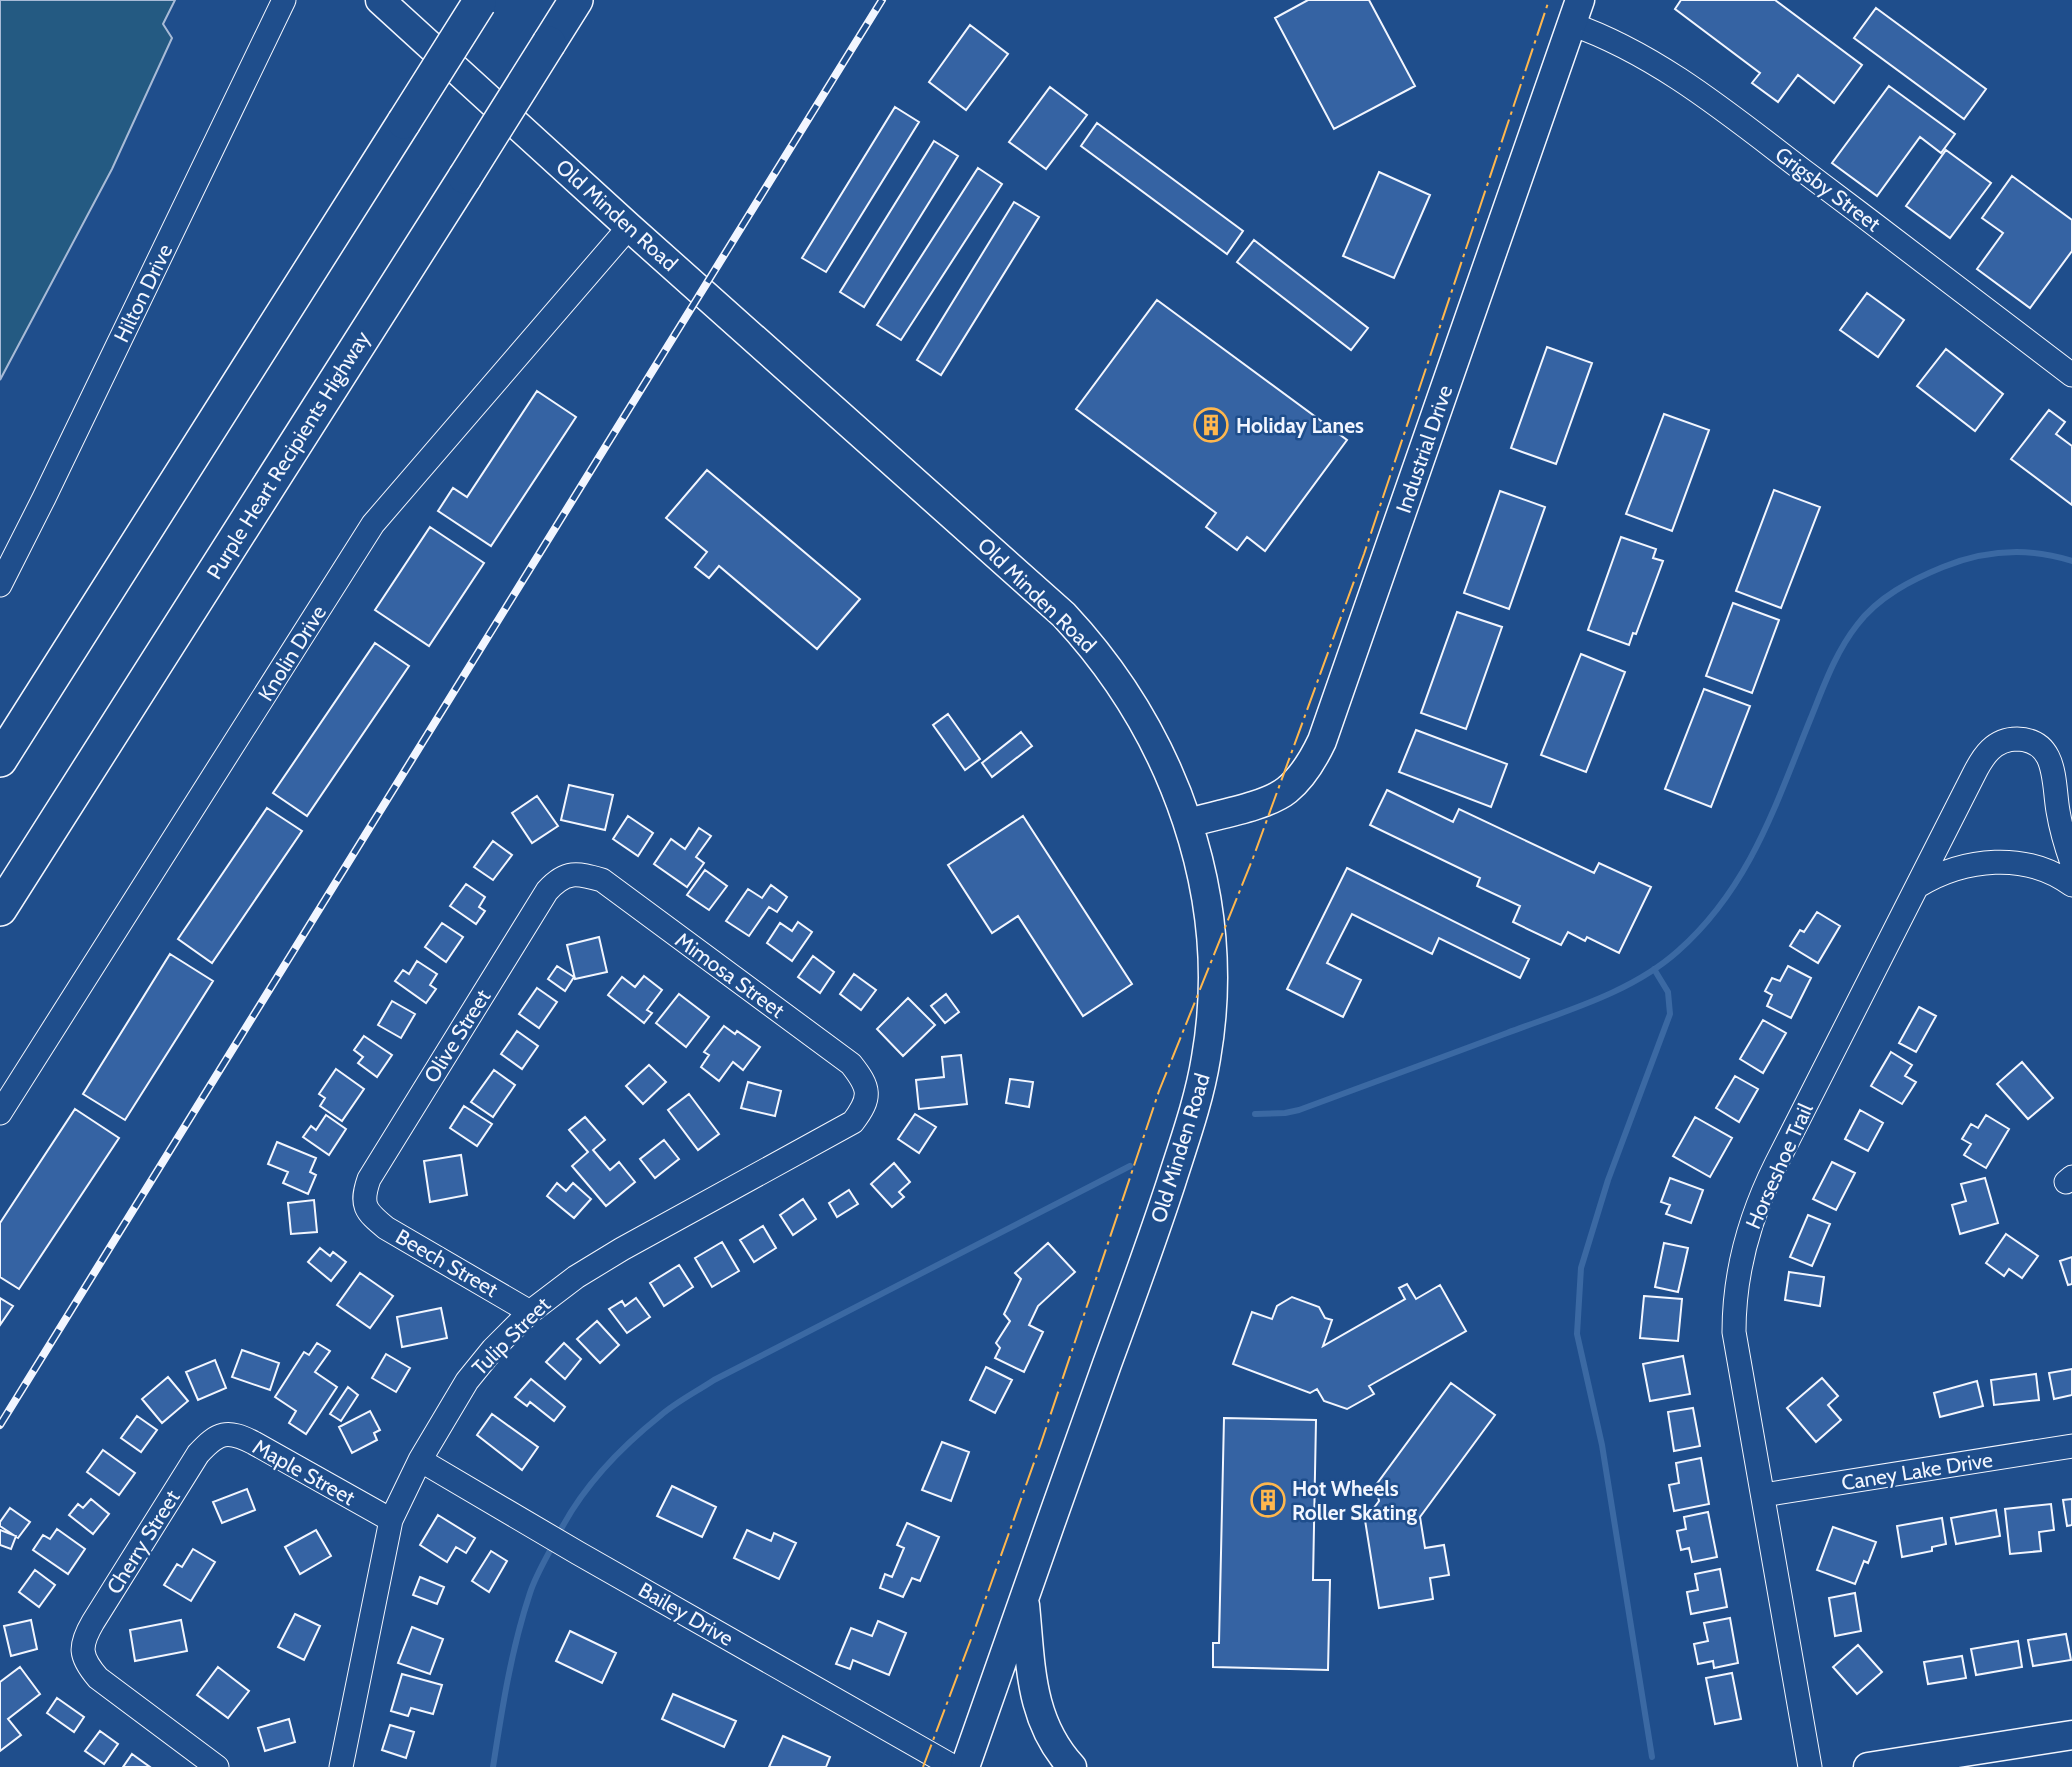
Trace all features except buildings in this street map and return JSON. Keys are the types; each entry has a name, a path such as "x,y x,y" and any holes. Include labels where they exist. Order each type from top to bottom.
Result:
{"highway":[{"name":"Purple Heart Recipients Highway","path":"0,909 576,0"},
{"path":"0,760 480,1"}],"main road":[{"name":"Old Minden Road","path":"380,0 1074,625 1102,659 1147,727 1169,772 1188,823 1200,861 1205,889 1211,952 1212,1009 1202,1080 1193,1117 1150,1244 965,1767"},
{"name":"Industrial Drive","path":"1188,823 1278,796 1299,778 1315,757 1576,12"},
{"path":"1024,1598 1036,1702 1049,1736 1072,1767"},
{"path":"1868,1767 2072,1735"}],"street":[{"name":"Hilton Drive","path":"0,585 284,0"},
{"name":"Grigsby Street","path":"1576,12 1593,31 1631,50 1727,112 2072,375"},
{"name":"Knolin Drive","path":"0,1113 373,524 629,227"},
{"name":"Horseshoe Trail","path":"1810,1767 1734,1332 1734,1307 1741,1258 1754,1212 1982,758 1991,748 2008,739 2021,739 2043,750 2049,758 2055,779 2058,810 2072,863"},
{"path":"1918,886 1951,869 1969,864 2001,862 2050,871 2072,885"},
{"name":"Mimosa Street","path":"571,874 602,880 851,1064 866,1086 867,1100"},
{"name":"Olive Street","path":"366,1210 364,1200 369,1179 547,891 557,880 571,874"},
{"name":"Tulip Street","path":"341,1767 391,1520 420,1460 467,1381 493,1349 530,1312 576,1277 853,1122 867,1100"},
{"name":"Beech Street","path":"366,1210 386,1228 530,1312"},
{"name":"Maple Street","path":"215,1437 225,1434 245,1438 391,1520"},
{"name":"Cherry Street","path":"215,1437 198,1454 100,1611 83,1640 82,1654 98,1678 217,1767"},
{"name":"Caney Lake Drive","path":"1763,1495 2072,1446"},
{"name":"Bailey Drive","path":"420,1460 954,1767"}],"shaded area":[{"path":"0,0 175,0 163,24 172,38 112,169 0,380"}],"waterway":[{"path":"1255,1114 1299,1110 1597,1000 1660,966 1703,926 1742,872 1772,814 1836,659 1865,615 1907,584 1959,561 2007,552 2040,554 2072,561"},
{"path":"1652,1757 1602,1445 1577,1334 1581,1268 1608,1180 1670,1014 1668,992 1654,969"},
{"path":"558,1535 578,1502 603,1470 645,1428 679,1402 714,1380 1130,1166"},
{"path":"493,1767 517,1636 532,1587 553,1545"}],"railway":[{"path":"0,1425 882,0"}],"power":[{"path":"923,1767 1041,1443 1159,1091 1253,858 1364,554 1549,0"}],"place":[{"name":"Holiday Lanes","path":"1211,425"},
{"name":"Hot Wheels Roller Skating","path":"1268,1500"}]}
